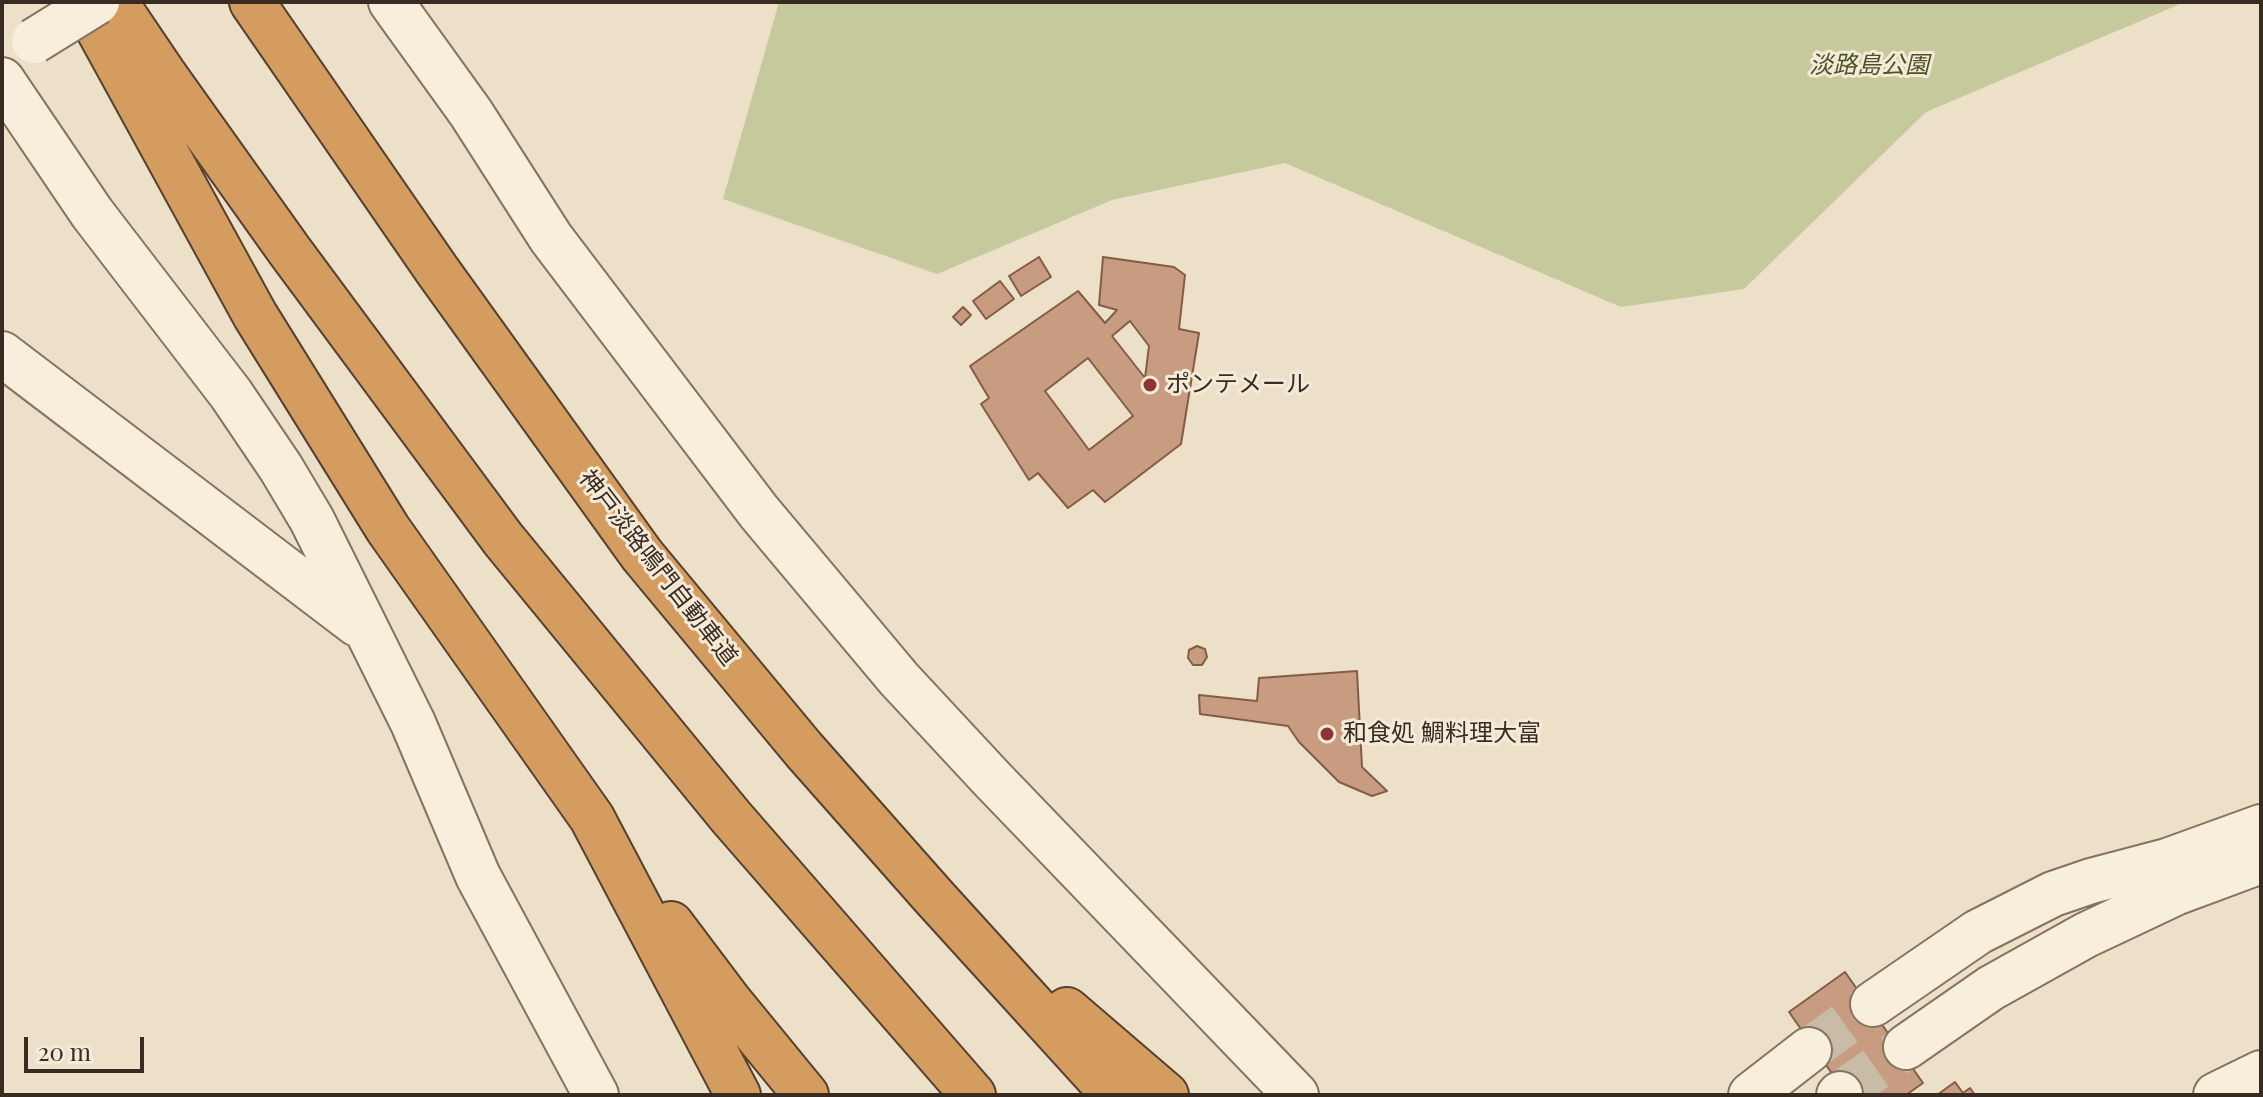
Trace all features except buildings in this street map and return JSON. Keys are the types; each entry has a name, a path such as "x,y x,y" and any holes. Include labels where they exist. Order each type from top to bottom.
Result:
{"highway":[{"path":"85,2 255,315 379,516 592,818 729,1001 806,1095"},
{"path":"115,2 289,250 503,539 731,817 973,1095"},
{"name":"神戸淡路鳴門自動車道","path":"252,2 437,270 642,555 804,750 1114,1095"},
{"path":"592,818 738,1095"},
{"path":"934,897 1166,1095"}],"street":[{"path":"18,51 97,2"},
{"path":"391,2 471,113 551,238 759,512 899,679 1296,1095"},
{"path":"2,80 92,213 231,394 312,520 413,723 478,876 596,1095"},
{"path":"2,354 365,630"},
{"path":"1873,1004 1978,932 2053,894 2167,861 2261,827"},
{"path":"1906,1047 1991,988 2086,935 2175,893 2261,861"},
{"path":"1751,1095 1809,1050"},
{"path":"2216,1095 2261,1073"}],"green space":[{"name":"淡路島公園","path":"779,2 2185,2 1926,112 1744,289 1621,307 1285,163 1112,200 937,274 723,199"}],"tunnel":[{"path":"1809,1050 1873,1004"},
{"path":"1840,1094 1906,1047"}],"place":[{"name":"ポンテメール","path":"1150,385"},
{"name":"和食処 鯛料理大富","path":"1327,734"}]}
